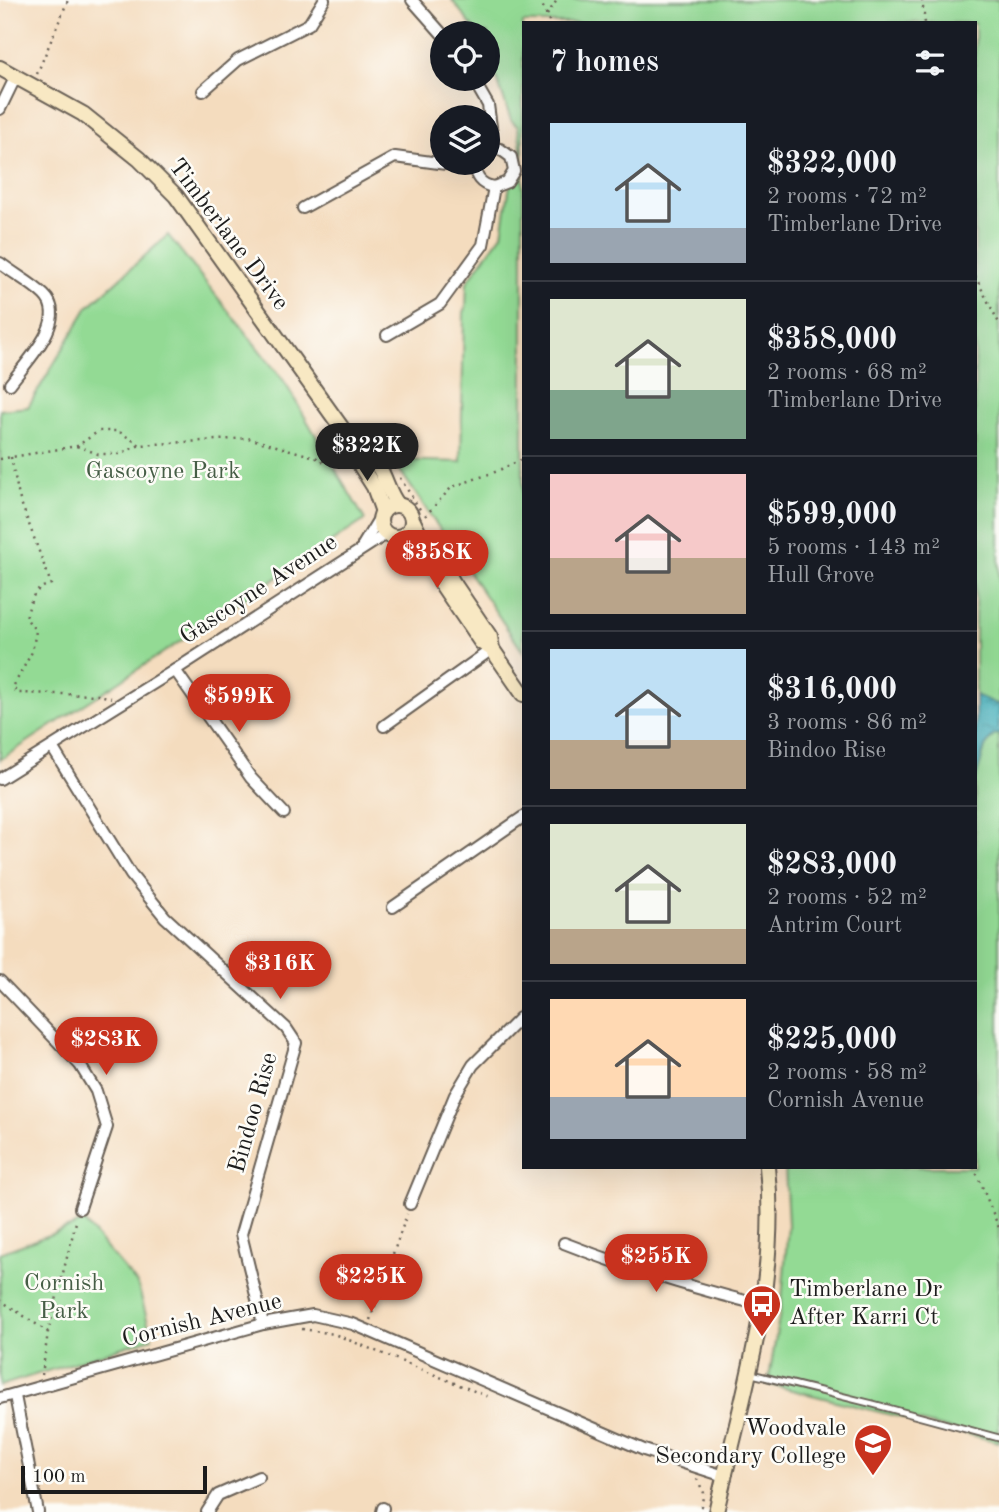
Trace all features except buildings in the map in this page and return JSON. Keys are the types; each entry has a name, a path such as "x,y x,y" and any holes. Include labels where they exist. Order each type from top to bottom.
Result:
{"street":[{"path":"203,92 238,60 309,24 324,0"},
{"path":"412,0 431,21"},
{"name":"Timberlane Drive","path":"0,68 83,114 139,159 176,196 351,442 355,457 374,486 381,514"},
{"path":"0,109 16,76"},
{"path":"479,175 482,182 494,187 508,182 514,171 511,158 500,149"},
{"path":"303,208 395,157 430,160"},
{"path":"387,335 440,304 483,245 494,187"},
{"path":"0,263 46,296 54,318 48,331 10,384"},
{"name":"Timberlane Drive","path":"351,442 363,449 379,468 390,495 398,505"},
{"path":"492,649 490,637 452,581 442,560 422,540 407,509 398,505 389,506 381,514 381,526 386,534 401,537 433,566 443,586 481,642 492,649 522,693"},
{"name":"Gascoyne Avenue","path":"362,547 381,514"},
{"path":"401,537 409,531 413,522"},
{"name":"Gascoyne Avenue","path":"0,779 386,534"},
{"path":"384,726 492,649"},
{"path":"175,670 251,778 284,813"},
{"name":"Bindoo Rise","path":"52,747 131,875 165,917 286,1028 296,1043 240,1234 263,1324"},
{"path":"393,907 522,818"},
{"path":"0,981 80,1065 96,1091 107,1127 80,1208"},
{"path":"410,1205 455,1095 473,1065 522,1016"},
{"path":"716,1510 749,1374 761,1305 769,1235 767,1169"},
{"path":"564,1243 673,1283 761,1305"},
{"name":"Cornish Avenue","path":"0,1398 15,1396 41,1385 263,1324 313,1315 367,1330 644,1450 724,1476"},
{"path":"15,1396 38,1512"},
{"path":"207,1512 218,1495 258,1477"}],"lane":[{"path":"749,1374 999,1438"}],"path":[{"path":"30,84 68,0"},
{"path":"540,0 549,21"},
{"path":"547,15 557,0"},
{"path":"922,0 925,21"},
{"path":"977,280 999,323"},
{"path":"0,459 77,446 99,431 118,431 140,444"},
{"path":"77,446 98,454 120,454 140,444 248,438 326,463 345,458"},
{"path":"11,457 19,497 51,584 41,586 33,593 26,618 36,631 32,652 13,687 17,693 100,695 111,698 118,706"},
{"path":"394,470 424,516 452,486 495,472 522,459"},
{"path":"975,1169 999,1228"},
{"path":"367,1330 410,1205"},
{"path":"41,1385 48,1332 80,1208"},
{"path":"0,1300 48,1332"},
{"path":"296,1328 334,1334 499,1401"},
{"path":"696,1478 704,1493 701,1506 716,1510"}],"green space":[{"path":"452,0 999,0 999,1442 768,1384 782,1300 788,1225 785,1169 977,1169 977,21 522,21 522,156 518,127 511,120 500,88 500,21 468,21"},
{"path":"522,173 522,651 393,460 461,462 467,282 502,234 511,178"},
{"name":"Gascoyne Park","path":"168,235 284,381 365,520 0,760 0,410 28,407 88,307"},
{"name":"Cornish Park","path":"84,1222 138,1285 152,1338 0,1386 0,1253"}],"water":[{"path":"977,696 999,705 999,734 994,735 985,747 977,775"}],"place":[{"name":"Timberlane Dr After Karri Ct","path":"762,1338"},
{"name":"Woodvale Secondary College","path":"873,1477"}]}
